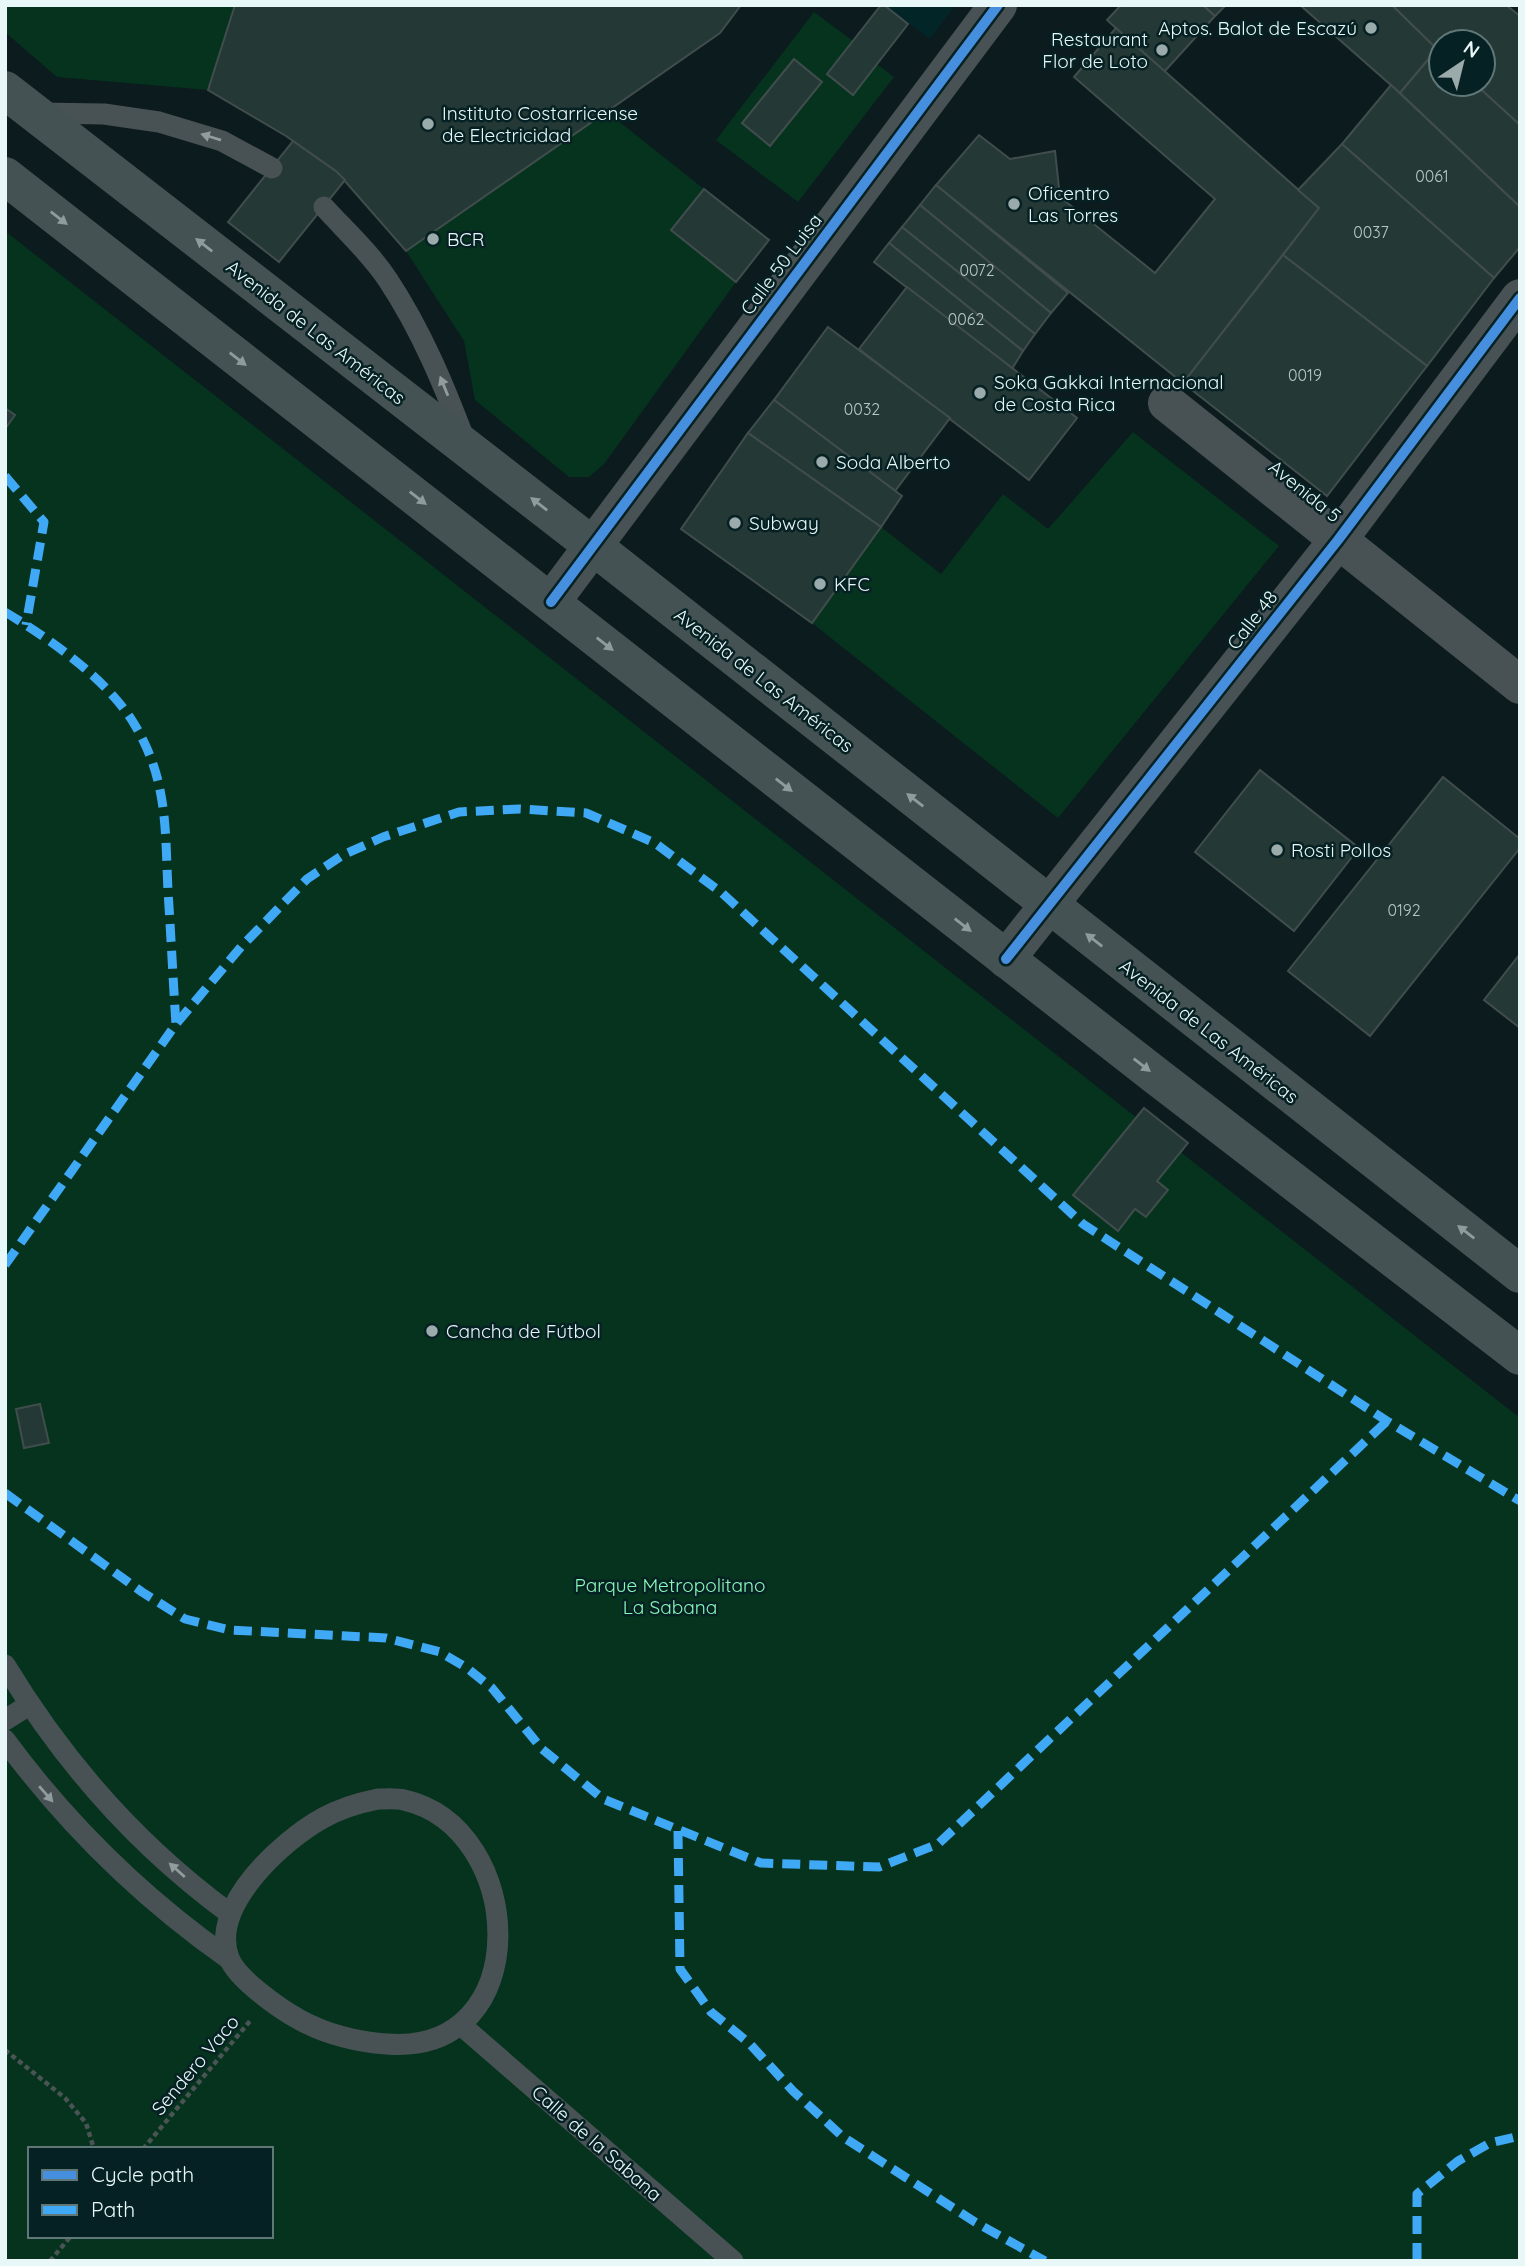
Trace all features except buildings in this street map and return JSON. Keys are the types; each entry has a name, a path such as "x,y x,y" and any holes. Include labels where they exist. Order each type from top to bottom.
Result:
{"main road":[{"name":"Avenida de Las Américas","path":"5,90 593,546 1520,1274"},
{"path":"5,176 1006,959 1520,1356"}],"street":[{"name":"Calle 50 Luisa","path":"551,602 998,5"},
{"name":"Calle 48","path":"1006,959 1338,540 1520,298"},
{"name":"Avenida 5","path":"1167,403 1520,685"}],"lane":[{"path":"36,113 104,114 159,122 222,141 272,168"},
{"path":"324,206 392,287 441,379 468,449"},
{"path":"5,1665 29,1705 74,1765 143,1840 229,1913"},
{"path":"5,1720 29,1705"},
{"path":"5,1740 41,1789 107,1859 179,1924 229,1959 268,2000 302,2021 336,2035 369,2043 397,2045 420,2043 440,2037 461,2025 481,2003 493,1975 499,1945 498,1915 475,1852 453,1826 429,1809 403,1799 378,1799 348,1806 322,1818 274,1855 229,1913 225,1936 229,1959"},
{"name":"Calle de la Sabana","path":"461,2025 733,2261"}],"path":[{"path":"5,2050 65,2098 86,2123 93,2147"},
{"path":"50,2261 69,2238"}],"shaded area":[{"path":"884,5 955,5 930,39"}],"green space":[{"path":"5,5 235,5 208,90 57,77 5,32"},
{"path":"814,12 853,41 828,75 853,95 877,64 894,77 798,202 716,140"},
{"path":"607,112 704,189 671,230 736,282 604,464 589,477 569,477 475,400 464,341 406,251"},
{"name":"Parque Metropolitano La Sabana","path":"5,231 1520,1418 1520,2261 5,2261"},
{"path":"1133,432 1279,546 1058,818 812,623 881,527 941,574 1003,494 1048,529"}],"marked path":[{"path":"5,476 44,522 26,625"},
{"path":"5,612 78,662 111,693 125,710 146,747 154,767 163,807 176,1024"},
{"path":"5,1265 176,1024 241,947 307,879 343,855 383,837 459,812 520,809 586,813 655,843 722,893 1083,1224 1387,1421 1520,1501"},
{"path":"5,1493 142,1592 185,1619 230,1630 386,1638 440,1652 467,1668 492,1688 542,1749 603,1799 761,1863 879,1867 938,1844 1387,1421"},
{"path":"678,1831 680,1969 711,2012 749,2043 793,2091 843,2137 975,2222 1045,2261"},
{"path":"1417,2261 1417,2194 1458,2161 1490,2143 1520,2136"}],"cycle path":[{"path":"551,602 998,5"},
{"path":"1006,959 1338,540 1520,298"}],"place":[{"name":"Aptos. Balot de Escazú","path":"1371,28"},
{"name":"Restaurant Flor de Loto","path":"1162,50"},
{"name":"Instituto Costarricense de Electricidad","path":"428,124"},
{"name":"Oficentro Las Torres","path":"1014,204"},
{"name":"BCR","path":"433,239"},
{"name":"Soka Gakkai Internacional de Costa Rica","path":"980,393"},
{"name":"Soda Alberto","path":"822,462"},
{"name":"Subway","path":"735,523"},
{"name":"KFC","path":"820,584"},
{"name":"Rosti Pollos","path":"1277,850"},
{"name":"Cancha de Fútbol","path":"432,1331"}]}
